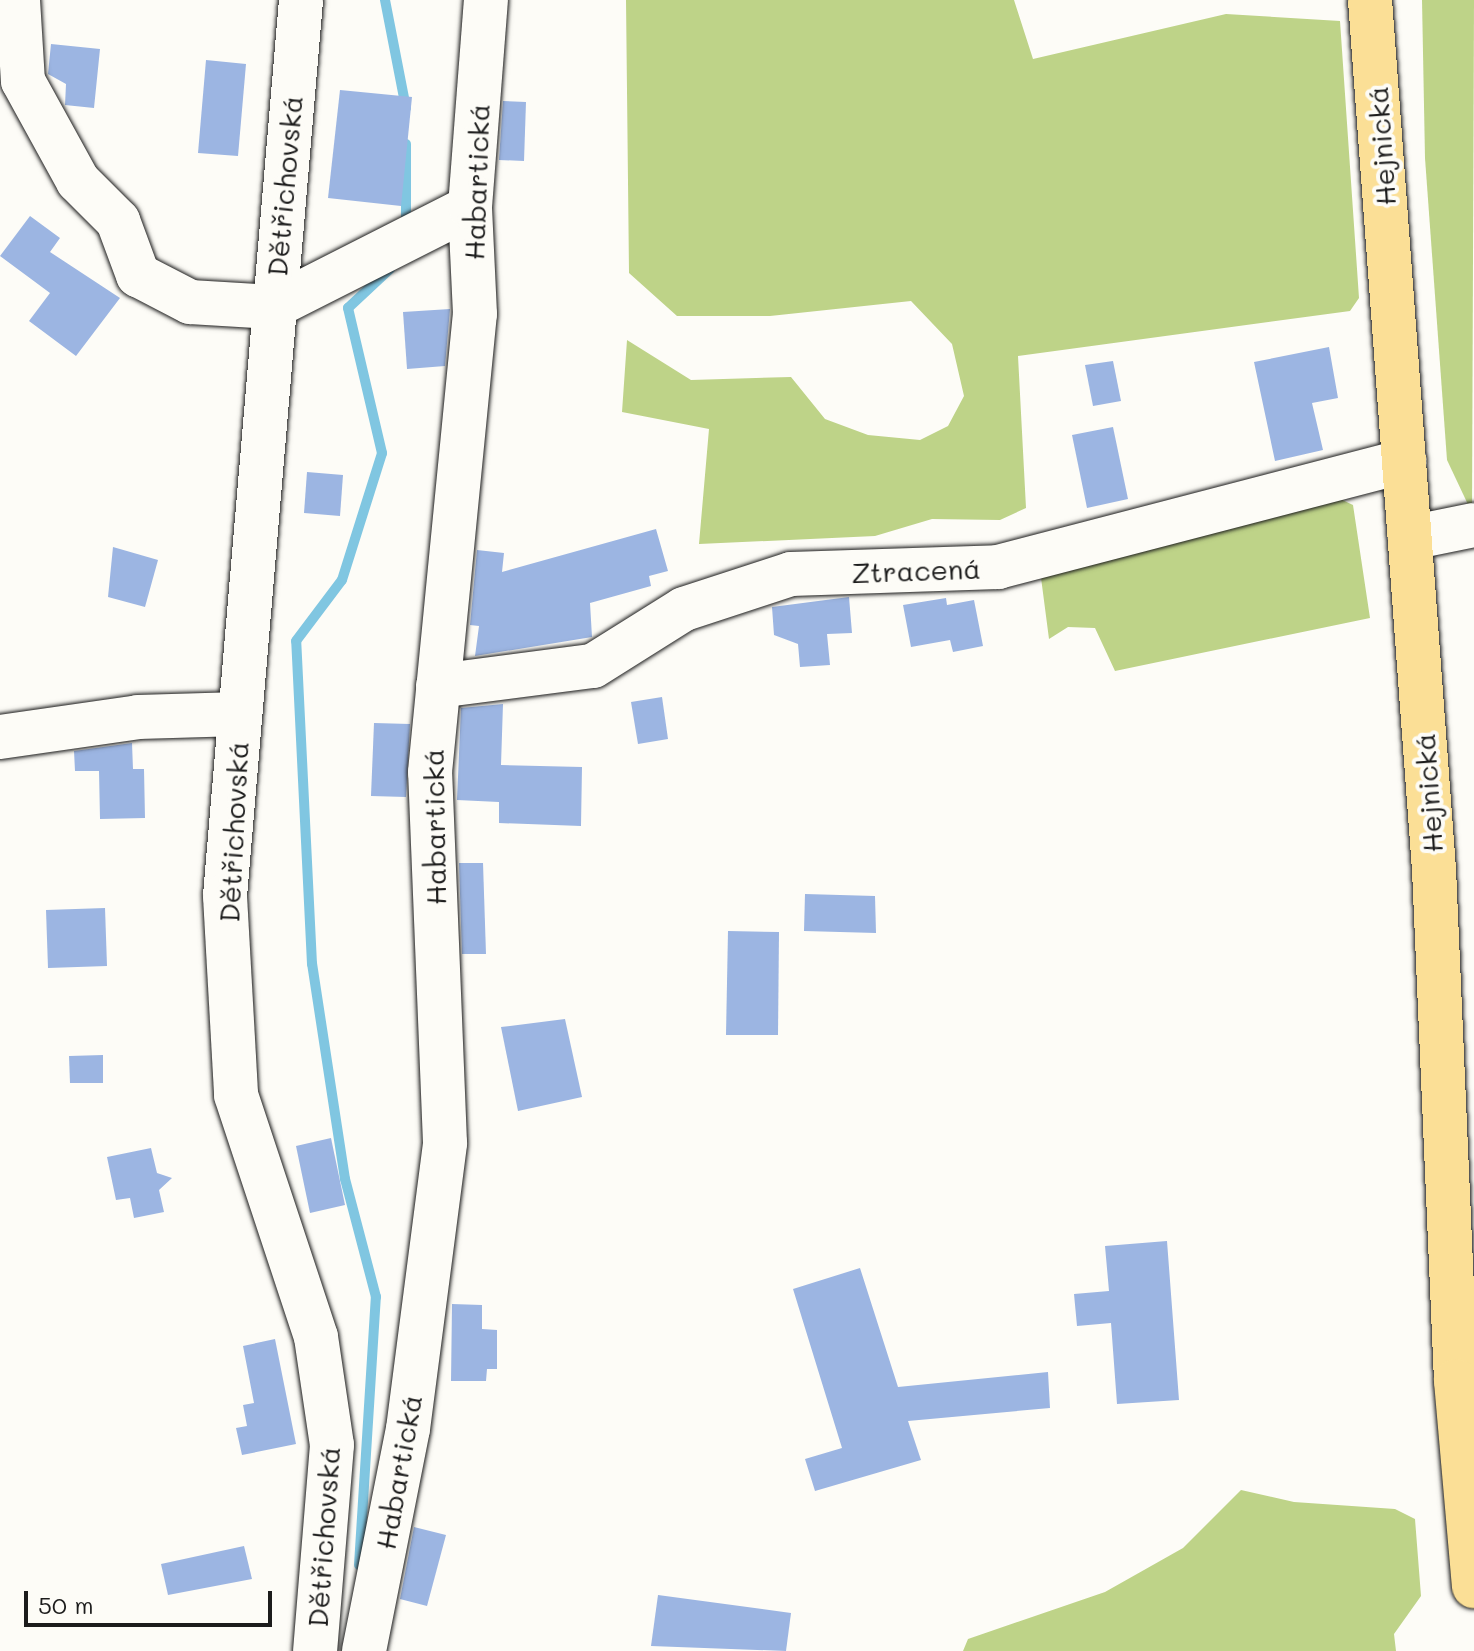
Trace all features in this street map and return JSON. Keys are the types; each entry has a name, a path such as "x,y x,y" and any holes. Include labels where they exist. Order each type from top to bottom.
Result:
{"main road":[{"name":"Hejnická","path":"1370,0 1410,538 1474,1586"}],"street":[{"path":"18,0 23,81 78,181 118,221 138,275 190,302 273,307 470,207"},
{"name":"Dětřichovská","path":"301,0 225,896 236,1095 316,1337 332,1445 315,1651"},
{"name":"Habartická","path":"364,1651 408,1429 445,1143 430,772 475,314 470,207 486,0"},
{"name":"Ztracená","path":"438,686 593,666 684,609 791,574 998,567 1404,461"},
{"path":"1410,538 1474,525"},
{"path":"0,737 138,717 240,714"}],"green space":[{"path":"626,0 1014,0 1033,59 1226,14 1340,21 1359,298 1350,311 1018,356 1026,508 1000,520 932,519 875,536 699,544 709,429 622,412 627,340 691,380 791,377 825,419 868,435 920,440 948,426 964,396 952,344 911,301 770,316 677,316 629,273"},
{"path":"1422,0 1474,0 1472,513 1447,460 1425,158"},
{"path":"1336,497 1353,505 1370,618 1115,671 1095,628 1068,627 1049,639 1040,570"},
{"path":"1241,1490 1294,1502 1395,1509 1415,1519 1421,1596 1394,1634 1396,1651 963,1651 968,1639 1105,1592 1183,1548"}],"building":[{"path":"51,44 100,49 94,108 65,105 66,84 48,74"},
{"path":"206,60 246,64 238,156 198,153"},
{"path":"340,90 412,97 401,206 328,198"},
{"path":"503,101 526,102 524,161 499,160"},
{"path":"30,216 60,238 50,252 120,298 76,356 29,321 50,293 0,256"},
{"path":"450,309 445,366 407,369 403,312"},
{"path":"1329,347 1338,398 1312,403 1323,450 1275,461 1254,362"},
{"path":"1113,361 1121,401 1093,406 1085,365"},
{"path":"1113,427 1128,499 1087,508 1072,435"},
{"path":"307,472 343,475 340,516 304,513"},
{"path":"656,529 668,571 649,576 651,586 590,603 592,637 475,656 479,626 470,625 477,550 504,553 502,572"},
{"path":"113,547 158,560 145,607 108,597"},
{"path":"849,597 852,633 827,634 830,665 800,667 798,644 774,635 772,607"},
{"path":"946,598 947,605 974,600 983,646 953,652 950,640 911,647 903,605"},
{"path":"662,697 668,739 638,744 631,702"},
{"path":"503,704 501,765 582,767 581,826 499,823 499,802 457,800 461,708"},
{"path":"374,723 410,724 406,797 371,796"},
{"path":"132,743 133,769 144,769 145,818 100,819 99,771 75,771 74,751"},
{"path":"459,863 483,863 486,954 462,954"},
{"path":"805,894 875,896 876,933 804,931"},
{"path":"105,908 107,966 48,968 46,910"},
{"path":"728,931 779,932 778,1035 726,1035"},
{"path":"565,1019 582,1097 518,1111 501,1027"},
{"path":"103,1055 103,1083 70,1083 69,1056"},
{"path":"331,1138 345,1205 310,1213 296,1146"},
{"path":"151,1148 157,1173 172,1178 159,1190 164,1212 134,1218 130,1198 116,1200 107,1157"},
{"path":"1167,1241 1179,1400 1117,1404 1111,1323 1077,1326 1074,1294 1109,1291 1105,1246"},
{"path":"860,1268 898,1387 1048,1372 1050,1408 908,1421 921,1460 815,1491 805,1459 842,1448 793,1289"},
{"path":"452,1304 482,1305 482,1329 497,1330 497,1369 487,1369 486,1381 451,1381"},
{"path":"275,1339 296,1444 242,1455 236,1428 247,1426 243,1405 254,1403 243,1346"},
{"path":"414,1527 446,1535 427,1606 400,1599"},
{"path":"244,1546 252,1579 168,1595 161,1564"},
{"path":"658,1595 791,1613 786,1651 651,1646"}],"waterway":[{"path":"385,0 406,108"},
{"path":"406,144 406,228"},
{"path":"359,1565 376,1297 345,1179 312,964 296,641 342,580 382,453 348,308 390,269"}]}
